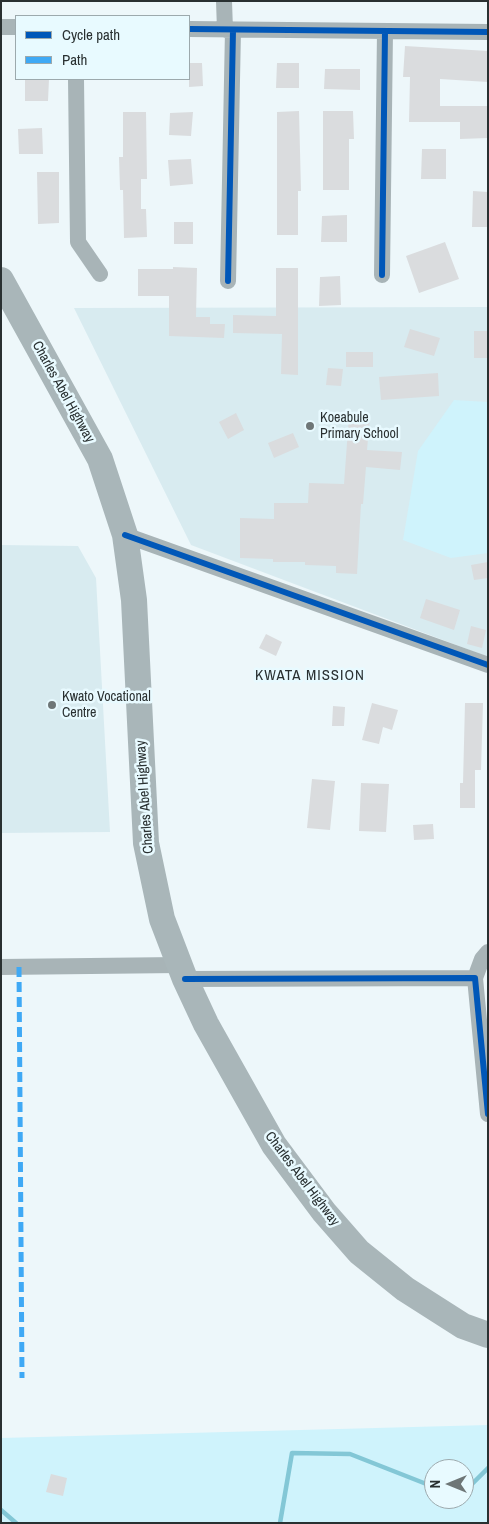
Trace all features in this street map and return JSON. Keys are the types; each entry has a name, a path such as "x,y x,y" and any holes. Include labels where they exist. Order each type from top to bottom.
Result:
{"main road":[{"name":"Charles Abel Highway","path":"1,280 100,459 124,535 134,600 146,843 162,919 182,972 206,1024 274,1145 324,1212 359,1252 405,1288 463,1326 488,1336"}],"street":[{"path":"224,1 229,30 228,281"},
{"path":"1,27 15,27"},
{"path":"190,29 488,32"},
{"path":"382,274 385,31"},
{"path":"76,80 78,242 100,274"},
{"path":"124,535 488,665"},
{"path":"488,952 482,959 475,978 488,1114"},
{"path":"1,967 475,978"}],"shaded area":[{"name":"Koeabule Primary School","path":"488,307 488,657 191,545 74,308"},
{"path":"454,400 488,402 488,553 451,558 403,540 418,451"},
{"name":"Kwato Vocational Centre","path":"1,545 78,546 96,578 110,832 1,833"},
{"path":"488,1425 488,1523 1,1523 1,1438"}],"building":[{"path":"405,46 488,51 488,82 440,79 440,106 488,106 488,138 460,139 460,122 409,122 410,77 403,77"},
{"path":"190,63 202,63 203,86 189,87"},
{"path":"277,63 299,63 299,88 276,88"},
{"path":"325,69 360,69 360,90 324,89"},
{"path":"25,80 49,80 48,101 25,101"},
{"path":"299,111 301,191 298,191 298,235 277,235 277,112"},
{"path":"323,111 353,111 354,139 349,139 349,190 323,190"},
{"path":"123,112 146,112 147,179 141,179 141,209 146,209 147,237 124,238 123,190 120,190 119,157 123,157"},
{"path":"193,112 191,136 169,135 170,113"},
{"path":"42,128 43,154 19,154 18,129"},
{"path":"422,149 446,149 446,179 421,179"},
{"path":"191,159 193,184 170,186 168,160"},
{"path":"37,172 59,172 59,223 38,224"},
{"path":"473,191 488,192 488,227 472,227"},
{"path":"347,215 347,242 321,242 322,216"},
{"path":"174,222 193,222 193,244 174,244"},
{"path":"445,242 459,279 419,293 406,256"},
{"path":"173,267 197,268 196,317 210,317 210,324 225,324 224,338 169,336 169,296 138,296 138,269 173,269"},
{"path":"276,268 298,268 298,375 281,374 282,334 233,333 233,315 276,316"},
{"path":"340,276 341,305 319,306 320,277"},
{"path":"410,329 440,338 434,356 404,347"},
{"path":"474,331 488,331 488,358 474,358"},
{"path":"346,352 373,352 373,367 346,367"},
{"path":"328,368 343,369 341,386 326,385"},
{"path":"438,373 439,396 381,400 379,377"},
{"path":"236,413 244,430 228,439 219,422"},
{"path":"349,416 370,417 367,450 402,452 400,470 366,467 363,504 361,504 357,574 336,573 336,566 305,565 305,562 273,562 273,559 240,558 240,518 274,519 274,503 308,503 309,483 344,484"},
{"path":"293,433 299,447 274,458 268,443"},
{"path":"488,562 488,578 474,580 471,565"},
{"path":"426,599 460,610 454,630 420,618"},
{"path":"471,626 486,630 482,648 467,644"},
{"path":"266,634 282,642 276,656 259,648"},
{"path":"372,703 398,710 392,730 383,727 379,744 362,740"},
{"path":"465,703 483,703 481,770 475,770 475,808 460,808 460,783 463,783"},
{"path":"333,706 345,707 344,726 332,726"},
{"path":"312,779 335,781 330,830 307,828"},
{"path":"361,783 389,784 386,832 359,831"},
{"path":"433,824 434,839 414,840 413,825"},
{"path":"51,1474 67,1478 63,1496 46,1492"}],"waterway":[{"path":"280,1523 292,1453 350,1454 424,1483"},
{"path":"474,1482 488,1468"},
{"path":"1,1510 16,1523"}],"marked path":[{"path":"19,967 22,1378"}],"cycle path":[{"path":"190,29 488,32"},
{"path":"228,281 233,30"},
{"path":"382,275 385,31"},
{"path":"125,535 488,665"},
{"path":"185,979 475,978 488,1114"}],"place":[{"name":"Koeabule Primary School","path":"310,426"},
{"name":"Kwato Vocational Centre","path":"52,705"}],"district":[{"name":"KWATA MISSION","path":"310,676"}]}
